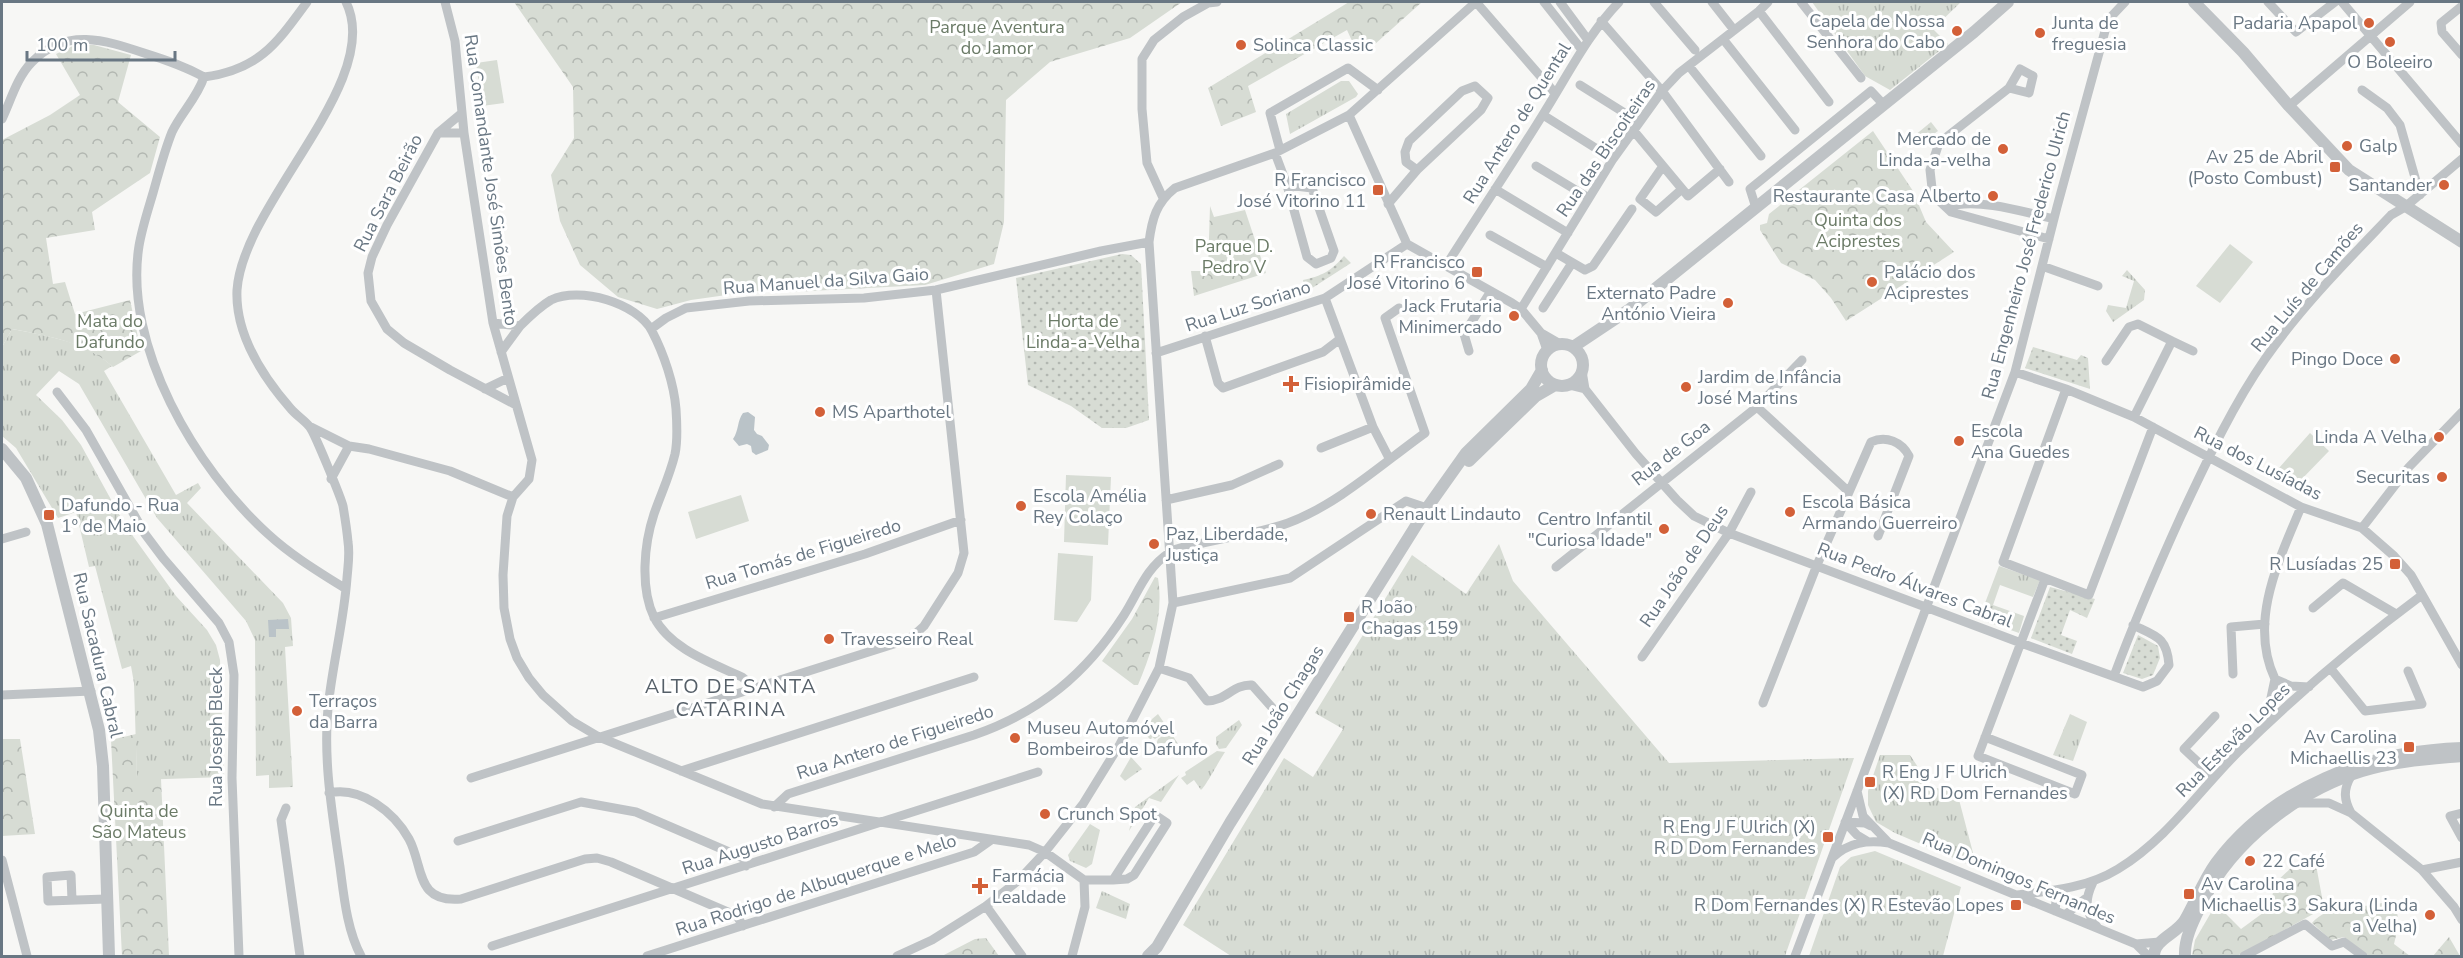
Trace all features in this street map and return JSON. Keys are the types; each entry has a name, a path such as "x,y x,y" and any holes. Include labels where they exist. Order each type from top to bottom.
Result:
{"street":[{"path":"2,118 30,64 48,50 71,41 97,39 181,65 204,77 221,75 258,58 288,30 307,2"},
{"path":"346,2 352,20 350,64 325,114 254,233 242,261 237,290 242,327 254,355 282,398 310,427 350,446 450,471 513,497 507,516 503,575 506,623 513,649 529,678 543,695 572,721 600,737 750,800 774,807 1029,845 1046,852 1084,880 1113,880 1127,879 1134,875 1167,823 1155,815 1113,880"},
{"name":"Rua Comandante José Simões Bento","path":"446,2 456,51 464,133 494,323 532,460 530,479 513,497"},
{"path":"1163,198 1147,163 1142,103 1143,59 1154,40 1183,16 1208,3 1217,2"},
{"path":"897,957 932,940 986,906 1019,880 1046,852 1083,804 1120,744 1159,668 1173,603 1149,242 1152,219 1163,198 1175,188 1278,152 1349,115 1476,2 1555,93"},
{"path":"1544,2 1582,50"},
{"path":"1560,2 1588,40"},
{"path":"1654,2 1695,50"},
{"path":"1712,2 1734,30"},
{"name":"Rua das Biscoiteiras","path":"1521,309 1613,159 1662,91 1768,2"},
{"path":"1801,2 1861,78"},
{"path":"1573,347 1630,309 1974,32 2008,2"},
{"name":"Rua Engenheiro José Frederico Ulrich","path":"1795,957 2015,372 2108,20 2124,2"},
{"path":"2194,2 2243,52 2289,106 2349,170 2462,242"},
{"path":"2268,2 2296,32 2335,2"},
{"path":"2342,2 2462,144"},
{"path":"2289,106 2410,2"},
{"name":"Rua Antero de Quental","path":"1447,264 1543,115 1588,40 1617,3"},
{"path":"2462,6 2441,23 2442,32 2462,55"},
{"path":"1759,11 1829,102"},
{"path":"1601,21 1662,91 1729,182"},
{"path":"1723,39 1795,130"},
{"path":"1689,66 1761,156"},
{"path":"1287,185 1312,188 1334,251 1331,258 1316,264 1307,257 1287,185 1278,152 1270,113 1348,69 1378,90"},
{"path":"204,77 199,91 173,130 166,147 140,237 136,274 138,308 148,348 167,394 196,449 224,486 260,526 288,551 346,589"},
{"path":"1580,85 1636,126 1663,166 1685,193"},
{"path":"1388,204 1417,171 1481,110 1488,98 1475,86 1462,91 1409,141 1405,152 1406,162 1417,171"},
{"path":"2009,88 1939,143 1930,170 1934,196 1951,212 2049,239"},
{"path":"2362,90 2387,108 2400,125 2420,195"},
{"path":"1756,208 1750,189 1871,91 1884,105"},
{"name":"Rua Sara Beirão","path":"462,113 438,133 372,257 368,273 371,301 382,322 395,336 450,370 516,405"},
{"path":"1349,115 1407,244 1447,264 1521,309 1541,333 1560,344 1573,347 1582,358 1582,371 1580,377 1569,385"},
{"path":"1543,115 1613,159"},
{"name":"Rua Sara Beirão","path":"438,133 464,133"},
{"name":"Rua Luís de Camões","path":"2114,676 2133,625 2209,458 2242,394 2266,358 2335,275 2391,215 2420,195 2462,159"},
{"path":"1536,166 1589,198"},
{"path":"1663,166 1640,199 1656,212 1720,168"},
{"path":"1495,189 1568,233"},
{"path":"1947,207 1955,204 1987,205 2054,219"},
{"path":"1556,253 1585,270 1593,266 1632,208"},
{"path":"1490,235 1547,267"},
{"name":"Rua Manuel da Silva Gaio","path":"651,329 666,318 686,309 749,301 864,298 936,290 1149,242"},
{"name":"Rua Luz Soriano","path":"1156,352 1325,298 1407,244"},
{"path":"1543,308 1572,263"},
{"path":"2042,266 2098,286"},
{"path":"471,778 907,640 918,633 929,619 961,564 964,553 936,290"},
{"path":"1468,351 1464,334 1491,291"},
{"path":"501,352 520,326 539,307 554,299 583,294 617,302 651,329 672,384 677,426 674,457 654,513 647,546 647,590 654,618 669,637 688,651 742,677 752,690"},
{"path":"1325,298 1373,427 1389,458"},
{"path":"1169,552 1288,523 1331,501 1425,433 1384,318 1399,308"},
{"path":"1582,358 1630,309"},
{"path":"494,323 520,326"},
{"path":"2106,361 2129,327 2138,324 2193,351"},
{"path":"1541,333 1547,351"},
{"path":"1206,336 1218,383 1223,388 1323,352 1340,339"},
{"path":"2134,417 2172,341"},
{"path":"1560,344 1547,351 1541,363 1542,370 1549,382 1555,385 1569,385 1585,389"},
{"name":"Rua de Goa","path":"1556,567 1756,407 1802,360"},
{"name":"Rua João Chagas","path":"1148,957 1157,947 1230,823 1427,508 1467,453 1531,388 1542,370"},
{"name":"Rua Pedro Álvares Cabral","path":"1582,371 1585,389 1660,482 1694,516 1729,533 2114,676"},
{"name":"Rua dos Lusíadas","path":"2015,372 2066,389 2134,417 2301,507 2362,528 2394,556 2410,575 2462,665"},
{"path":"485,389 508,378"},
{"name":"Rua João Chagas","path":"1452,475 1536,396 1555,385"},
{"path":"2066,389 2003,561 2089,595 2153,427"},
{"name":"Rua Joseph Bleck","path":"57,392 86,430 145,534 219,623 229,642 234,675 232,778 240,957"},
{"path":"1756,407 1849,492"},
{"path":"2362,528 2409,467 2462,412"},
{"path":"310,427 342,504 349,545 346,589 329,701 329,793 349,924 362,957"},
{"path":"1321,448 1373,427"},
{"path":"1762,703 1849,492 1871,442 1878,439 1891,440 1905,448 1909,456 1878,536"},
{"path":"331,479 350,446"},
{"name":"Rua Sacadura Cabral","path":"2,449 26,478 47,524 91,691 103,766 109,957"},
{"path":"1166,500 1232,485 1279,464"},
{"name":"Rua João de Deus","path":"1642,657 1729,533 1751,492"},
{"path":"1173,603 1290,578 1406,501 1427,508"},
{"path":"2265,726 2275,679 2267,663 2265,624 2270,586 2301,507"},
{"name":"Rua Tomás de Figueiredo","path":"654,618 865,554 962,520"},
{"path":"2,539 26,532"},
{"name":"Rua Antero de Figueiredo","path":"774,807 788,794 982,733 1029,711 1060,690 1100,651 1148,572 1169,552"},
{"path":"1985,738 2082,775 2074,794 1978,756 2045,579"},
{"path":"2313,608 2343,583 2396,614"},
{"name":"Rua Estevão Lopes","path":"2017,895 2065,889 2093,882 2117,870 2170,828 2214,777 2265,726 2396,614 2422,595"},
{"path":"2233,674 2231,627 2265,624"},
{"path":"2114,676 2143,687 2157,681 2169,665 2168,650 2161,638 2133,625"},
{"path":"1159,668 1189,678 1207,701 1216,701 1242,684 1252,685 1277,713"},
{"path":"2331,669 2365,711 2422,704 2408,671"},
{"path":"681,771 974,677"},
{"path":"2275,679 2291,686 2309,687"},
{"path":"2,695 91,691"},
{"path":"2214,777 2184,749 2215,717"},
{"path":"2185,954 2188,935 2208,891 2235,852 2270,820 2298,802 2351,776 2378,767 2460,749"},
{"path":"2154,957 2154,951 2162,941 2182,924 2206,878 2229,848 2248,828 2288,798 2330,776 2369,760 2460,749"},
{"name":"Rua Augusto Barros","path":"492,946 1038,772"},
{"path":"2351,776 2345,791 2351,813"},
{"name":"Rua Domingos Fernandes","path":"1857,791 1863,816 1889,843"},
{"path":"329,793 351,792 360,795 392,818 409,839 424,884 428,890 442,898 461,899 593,858 611,862 737,916 743,926"},
{"path":"458,841 581,802 636,812 743,858 746,866"},
{"path":"2298,802 2329,803 2351,813 2422,870 2454,907 2462,920"},
{"path":"286,808 281,820 300,957"},
{"path":"2462,813 2450,816 2462,838"},
{"path":"1845,822 1865,823 1871,826"},
{"path":"1845,822 1857,835 1867,841"},
{"name":"Rua Rodrigo de Albuquerque e Melo","path":"647,957 974,852 991,840"},
{"name":"Rua Domingos Fernandes","path":"1832,858 1850,845 1867,841 1889,843 2136,944 2148,957"},
{"path":"2,860 27,957"},
{"path":"2422,870 2462,862"},
{"path":"1072,957 1085,907 1084,880"},
{"path":"2066,915 2085,899 2093,882"},
{"path":"2055,911 2056,901 2065,889"},
{"path":"72,900 106,899"},
{"path":"2085,899 2088,914 2099,929"},
{"path":"986,906 1022,957"},
{"path":"2244,957 2305,924 2332,946 2344,942 2363,957"},
{"path":"2162,941 2179,942 2185,954"},
{"name":"Rua Domingos Fernandes","path":"2136,944 2162,941"}],"green space":[{"name":"Parque Aventura do Jamor","path":"514,2 1182,2 1130,38 1050,62 1006,100 1004,222 994,264 925,285 791,292 755,291 691,300 657,309 618,297 580,265 560,221 551,175 574,138 573,87"},
{"path":"1349,2 1422,2 1365,53 1357,52 1347,30 1248,86 1256,112 1221,126 1208,88"},
{"path":"1812,2 1961,2 1933,29 1948,44 1890,90 1865,76"},
{"name":"Mata do Dafundo","path":"75,45 94,45 131,55 118,102 160,137 150,173 92,212 95,230 46,238 53,284 65,282 75,314 130,300 141,351 113,367 102,358 66,341 12,329 2,347 2,140 50,115 80,95 56,54"},
{"path":"497,60 504,103 482,106 476,63"},
{"path":"1341,81 1349,81 1358,94 1356,97 1290,134 1286,114"},
{"path":"1931,122 1938,131 1920,144 1914,136"},
{"name":"Quinta dos Aciprestes","path":"1873,131 1913,191 1926,222 1954,252 1846,321 1831,298 1815,280 1781,263 1760,230 1760,225 1767,223 1769,214"},
{"name":"Parque D. Pedro V","path":"1210,206 1214,217 1245,210 1266,273 1194,296 1191,271 1208,271"},
{"path":"2230,244 2253,262 2220,303 2196,286"},
{"name":"Horta de Linda-a-Velha","path":"1122,254 1131,255 1141,264 1149,420 1126,428 1102,428 1071,406 1028,385 1016,278"},
{"path":"1344,256 1351,263 1306,292 1303,280 1326,272"},
{"path":"2127,270 2145,290 2144,300 2113,322 2106,311 2108,305 2126,308 2134,281 2122,276"},
{"path":"12,329 78,345 112,366 104,371 176,495 198,483 201,488 187,503 283,603 291,618 293,646 285,647 293,787 269,788 269,775 256,776 255,640 246,621 157,518 79,384 59,371 36,395 62,420 81,445 125,525 176,596 207,630 216,645 220,660 224,777 137,780 134,683 131,666 122,669 95,566 89,567 76,512 58,518 16,448 2,436 2,347"},
{"path":"2033,347 2077,360 2081,355 2088,358 2090,389 2025,368"},
{"path":"2310,433 2329,451 2298,483 2279,468"},
{"path":"1066,475 1111,477 1108,545 1064,542"},
{"path":"741,495 749,521 696,539 688,512"},
{"path":"1499,544 1513,581 1669,763 1854,758 1785,956 1231,956 1183,925 1284,758 1313,777 1343,729 1315,713 1412,555 1466,594"},
{"path":"1058,553 1093,556 1091,600 1077,622 1054,620"},
{"path":"1999,566 2040,580 2033,597 2000,585 1993,605 2024,616 2019,633 1979,619"},
{"path":"1155,577 1158,578 1159,592 1156,633 1138,685 1134,685 1102,661 1132,619"},
{"path":"2050,587 2095,599 2087,618 2070,610 2061,635 2077,641 2072,654 2031,638"},
{"path":"2138,635 2158,646 2160,658 2153,675 2142,679 2123,673"},
{"path":"1158,714 1169,730 1155,739 1152,737 1151,740 1144,733 1152,719"},
{"path":"2070,714 2087,722 2073,761 2053,755"},
{"path":"1239,720 1242,725 1226,748 1219,749 1216,737"},
{"path":"1170,731 1178,744 1161,756 1155,747 1158,739"},
{"name":"Quinta de São Mateus","path":"136,734 137,779 161,779 169,956 122,956 111,740"},
{"path":"2,739 20,739 35,834 2,836"},
{"path":"1217,751 1225,752 1203,788 1201,790 1194,780 1187,785 1181,778 1186,775 1185,772"},
{"path":"1880,755 1910,755 1931,787 1957,792 1977,868 1895,833 1876,822 1868,805 1868,791"},
{"path":"1131,757 1142,769 1125,781 1120,776"},
{"path":"1179,775 1161,802 1149,798 1129,831 1135,807"},
{"path":"1090,824 1100,830 1092,864 1086,868 1070,861 1068,855"},
{"path":"1875,851 1961,887 1943,956 1809,956 1840,867 1851,857"},
{"path":"2314,854 2324,908 2237,956 2192,956 2195,940 2216,904 2241,929 2267,910 2265,906 2271,902 2275,883 2292,867"},
{"path":"1102,891 1130,904 1126,919 1096,908"},
{"path":"2382,903 2389,905 2397,913 2398,924 2394,944 2410,956 2369,956 2344,937 2331,940 2312,923 2326,913 2335,910"},
{"path":"2449,937 2460,956 2433,956"},
{"path":"986,938 999,956 942,956 975,939"}],"shaded area":[{"path":"748,412 755,417 754,430 769,445 768,450 756,455 752,452 751,446 747,444 739,446 733,439 741,416"},
{"path":"288,619 289,629 276,629 276,637 269,637 268,620"}],"place":[{"name":"Padaria Apapol","path":"2369,23"},
{"name":"Capela de Nossa Senhora do Cabo","path":"1957,31"},
{"name":"Junta de freguesia","path":"2040,33"},
{"name":"O Boleeiro","path":"2390,42"},
{"name":"Solinca Classic","path":"1241,45"},
{"name":"Galp","path":"2347,146"},
{"name":"Mercado de Linda-a-velha","path":"2003,149"},
{"name":"Av 25 de Abril (Posto Combust)","path":"2335,167"},
{"name":"Santander","path":"2444,185"},
{"name":"R Francisco José Vitorino 11","path":"1378,190"},
{"name":"Restaurante Casa Alberto","path":"1993,196"},
{"name":"R Francisco José Vitorino 6","path":"1477,272"},
{"name":"Palácio dos Aciprestes","path":"1872,282"},
{"name":"Externato Padre António Vieira","path":"1728,303"},
{"name":"Jack Frutaria Minimercado","path":"1514,316"},
{"name":"Pingo Doce","path":"2395,359"},
{"name":"Fisiopirâmide","path":"1291,384"},
{"name":"Jardim de Infância José Martins","path":"1686,387"},
{"name":"MS Aparthotel","path":"820,412"},
{"name":"Linda A Velha","path":"2439,437"},
{"name":"Escola Ana Guedes","path":"1959,441"},
{"name":"Securitas","path":"2442,477"},
{"name":"Escola Amélia Rey Colaço","path":"1021,506"},
{"name":"Escola Básica Armando Guerreiro","path":"1790,512"},
{"name":"Renault Lindauto","path":"1371,514"},
{"name":"Dafundo - Rua 1º de Maio","path":"49,515"},
{"name":"Centro Infantil \"Curiosa Idade\"","path":"1664,529"},
{"name":"Paz, Liberdade, Justiça","path":"1154,544"},
{"name":"R Lusíadas 25","path":"2395,564"},
{"name":"R João Chagas 159","path":"1349,617"},
{"name":"Travesseiro Real","path":"829,639"},
{"name":"Terraços da Barra","path":"297,711"},
{"name":"Museu Automóvel Bombeiros de Dafunfo","path":"1015,738"},
{"name":"Av Carolina Michaellis 23","path":"2409,747"},
{"name":"R Eng J F Ulrich (X) RD Dom Fernandes","path":"1870,782"},
{"name":"Crunch Spot","path":"1045,814"},
{"name":"R Eng J F Ulrich (X) R D Dom Fernandes","path":"1828,837"},
{"name":"22 Café","path":"2250,861"},
{"name":"Farmácia Lealdade","path":"980,886"},
{"name":"Av Carolina Michaellis 3","path":"2189,894"},
{"name":"R Dom Fernandes (X) R Estevão Lopes","path":"2016,905"},
{"name":"Sakura (Linda a Velha)","path":"2430,915"}],"district":[{"name":"ALTO DE SANTA CATARINA","path":"731,698"}]}
